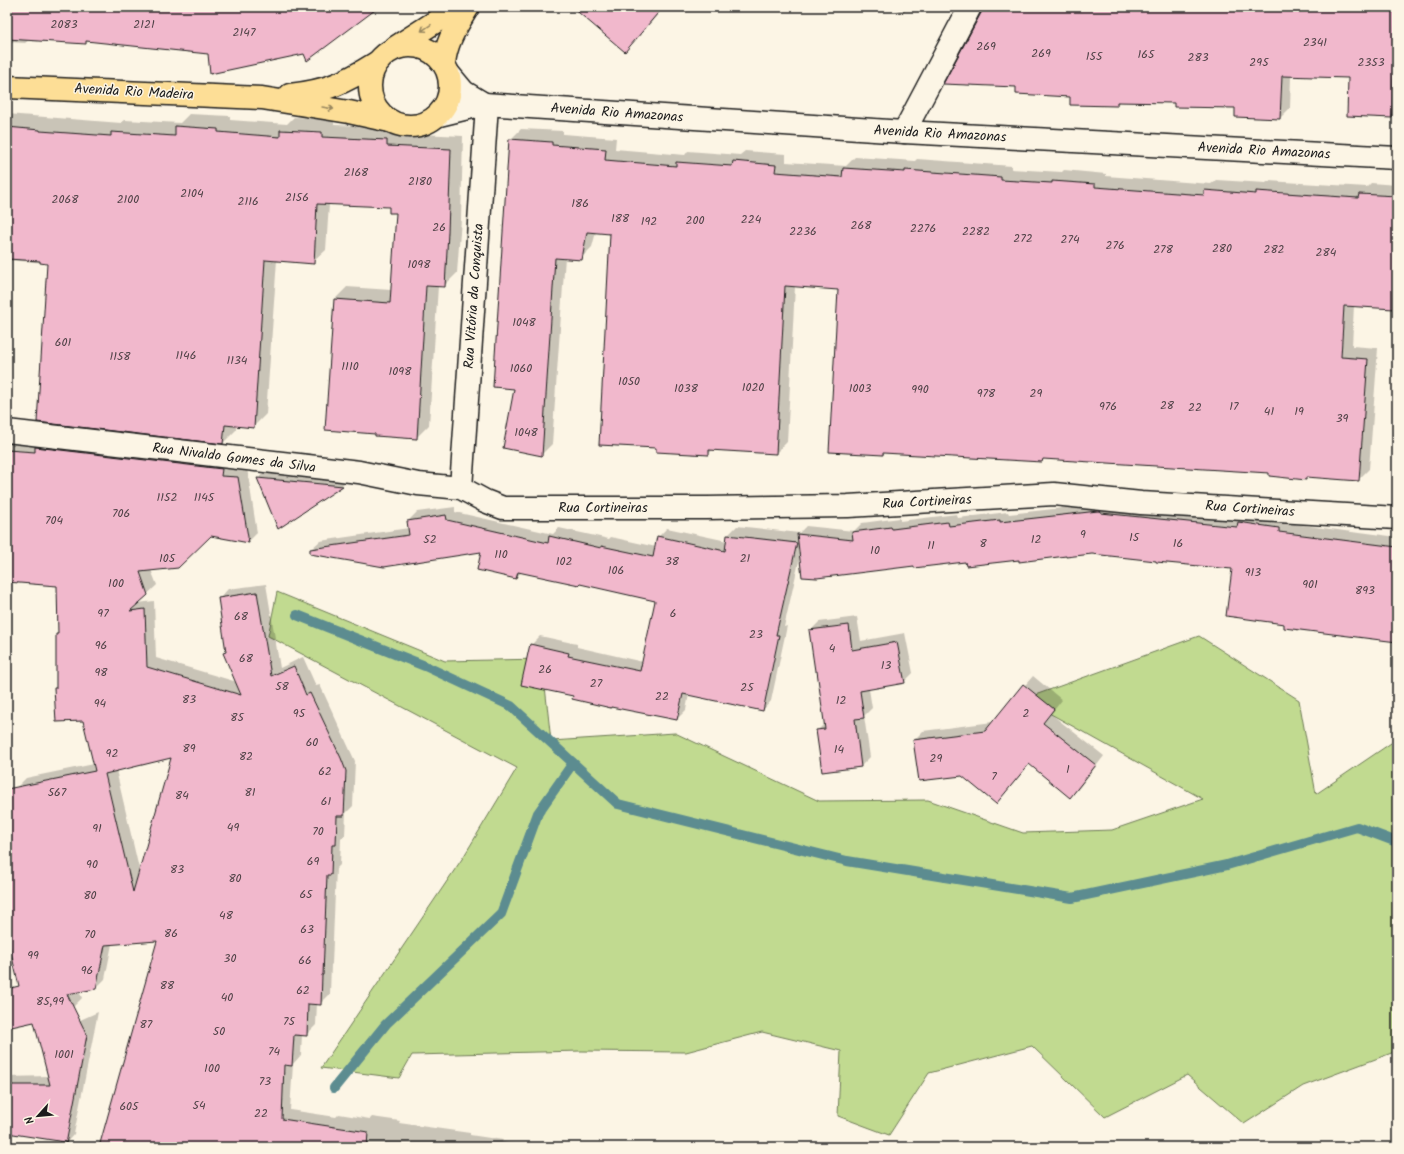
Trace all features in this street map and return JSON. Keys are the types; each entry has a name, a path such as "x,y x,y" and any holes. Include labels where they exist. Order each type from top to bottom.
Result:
{"main road":[{"path":"454,7 435,22 385,54 376,64 371,76 371,95 379,113 390,121 402,126 415,127 428,123 439,115 446,106 450,96 450,84 446,69 445,53 449,39 468,7"},
{"path":"396,48 410,45 423,48 435,54 446,69"},
{"name":"Avenida Rio Madeira","path":"262,98 327,89 344,82 376,64"},
{"name":"Avenida Rio Madeira","path":"7,87 262,98 349,112 390,121"}],"street":[{"path":"904,132 970,7"},
{"name":"Avenida Rio Amazonas","path":"446,69 464,92 485,104"},
{"name":"Avenida Rio Amazonas","path":"439,115 485,104 904,132 1397,158"},
{"name":"Rua Vitória da Conquista","path":"461,488 485,104"},
{"name":"Rua Nivaldo Gomes da Silva","path":"7,431 359,472 418,484 461,488"},
{"name":"Rua Cortineiras","path":"461,488 485,502 503,508 848,506 1054,494 1140,503 1397,518"}],"green space":[{"path":"277,592 445,661 542,659 551,741 675,733 819,801 928,800 1023,833 1112,830 1203,799 1024,699 1199,636 1299,700 1316,794 1397,739 1397,1051 1303,1086 1244,1124 1187,1075 1105,1117 1032,1046 929,1073 889,1135 838,1116 841,1051 762,1032 686,1052 581,1051 412,1055 399,1078 321,1068 464,856 517,768 268,636"}],"building":[{"path":"7,7 379,7 307,61 304,54 210,74 208,54 86,41 86,44 7,39"},
{"path":"572,7 663,7 625,52"},
{"path":"982,7 1396,7 1392,118 1347,116 1348,78 1282,76 1280,119 1235,117 1235,108 1174,107 1174,103 1117,102 1117,106 1070,105 1070,97 1016,94 1016,87 943,84 981,13"},
{"path":"175,126 218,129 218,132 280,137 280,130 322,132 322,137 387,140 387,146 451,149 445,287 426,286 417,439 325,430 334,299 390,303 396,213 389,213 389,207 317,204 314,264 265,260 254,428 225,425 223,444 37,422 47,264 40,263 40,261 7,259 7,127 111,136 111,132 175,136"},
{"path":"509,139 552,142 552,145 606,149 605,160 676,166 676,162 732,166 733,161 776,165 775,172 842,177 843,168 905,172 905,170 1001,177 1001,180 1095,184 1095,187 1204,195 1204,190 1256,194 1256,191 1358,198 1359,194 1397,196 1397,267 1394,309 1344,306 1341,357 1368,359 1359,481 1306,477 1306,480 1269,476 1269,473 1043,459 1042,462 883,453 883,455 829,452 838,290 785,286 776,454 709,450 709,455 656,452 656,448 599,445 610,234 587,232 582,260 555,258 542,456 503,448 514,389 493,387"},
{"path":"35,447 222,469 221,476 238,477 249,543 211,536 178,568 140,572 148,595 130,611 145,609 147,667 241,695 223,653 226,652 218,598 257,592 271,676 294,666 306,695 310,693 341,758 346,771 344,816 337,816 336,845 332,845 331,875 327,875 321,1005 308,1004 307,1036 294,1035 292,1066 284,1065 282,1119 368,1132 367,1147 99,1147 157,941 105,945 96,989 67,994 87,1035 66,1144 65,1142 7,1133 7,1085 50,1085 34,1022 7,1028 7,989 19,986 7,936 7,789 95,771 83,721 56,722 54,688 56,688 56,634 58,634 57,586 7,582 7,450 35,452","holes":["171,758 133,892 105,774"]},
{"path":"257,478 343,486 278,529"},
{"path":"1100,511 1101,513 1237,527 1238,522 1279,528 1279,532 1397,547 1397,642 1284,628 1284,624 1226,616 1232,569 1092,554 1019,562 1019,560 966,566 965,562 914,568 914,566 817,578 802,577 797,534 853,540 852,532 891,527 892,529 948,522 949,526"},
{"path":"446,515 447,520 548,543 549,536 601,548 601,546 653,557 657,536 725,551 727,535 797,543 776,635 779,635 763,711 683,694 677,720 611,708 572,699 573,696 521,685 530,644 569,653 568,656 640,671 655,601 518,572 516,579 477,570 481,552 384,567 310,554 310,549 409,535 407,521"},
{"path":"849,625 852,650 897,642 905,683 860,691 864,718 855,719 861,767 822,772 816,730 825,729 817,671 815,671 809,630"},
{"path":"1023,684 1054,709 1043,723 1096,765 1070,798 1029,764 996,804 962,776 919,781 913,740 985,731"}],"waterway":[{"path":"297,615 425,666 511,706 618,804 847,861 1072,898 1227,865 1357,827 1397,842"},
{"path":"334,1088 386,1024 501,914 538,813 573,763"}]}
